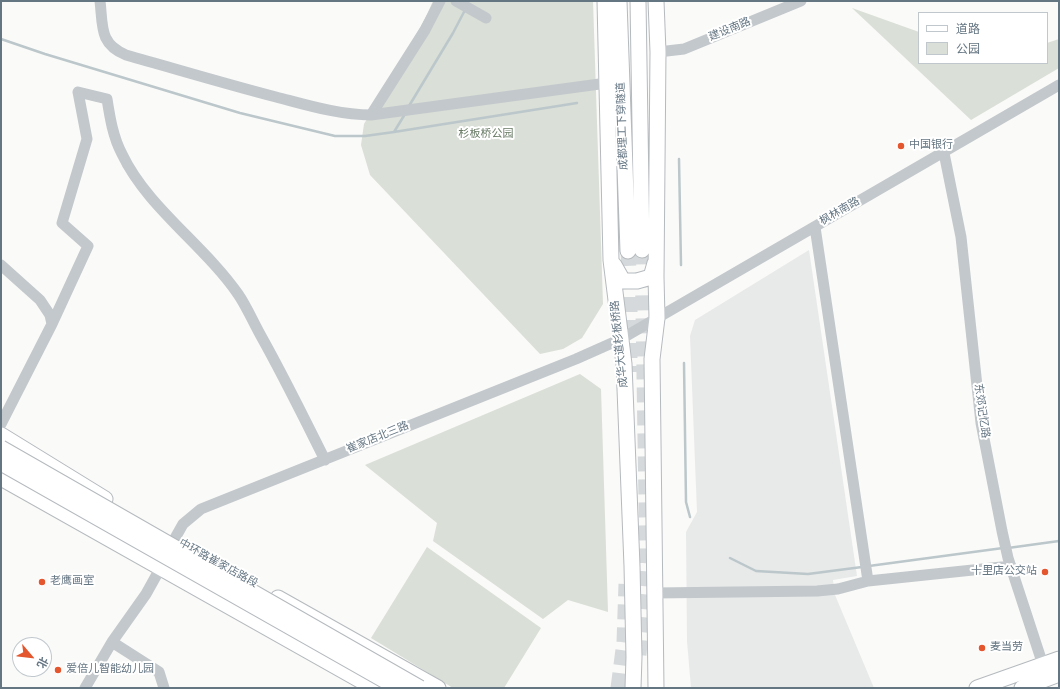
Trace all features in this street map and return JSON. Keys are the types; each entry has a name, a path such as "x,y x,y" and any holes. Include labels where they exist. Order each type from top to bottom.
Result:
{"main road":[{"name":"成华大道杉板桥路","path":"605,1 611,260 624,364 632,566 634,656 633,688"},
{"name":"成都理工下穿隧道","path":"619,1 635,251 638,1"},
{"path":"656,1 658,52 656,258 657,318 652,360 656,688"},
{"path":"611,260 623,281 637,281 651,277 656,258"},
{"name":"中环路崔家店路段","path":"1,436 174,540 438,688"},
{"path":"1,448 420,688"},
{"path":"1,463 398,688"},
{"path":"1,478 374,688"},
{"path":"977,688 1059,659"},
{"path":"992,688 1059,664"},
{"path":"1022,688 1059,674"}],"street":[{"path":"100,1 103,34 107,42 117,51 126,55 338,113 371,115 607,83"},
{"path":"371,115 425,30 440,1"},
{"path":"456,1 486,18"},
{"name":"建设南路","path":"658,52 684,49 801,1"},
{"name":"枫林南路","path":"621,339 1059,85"},
{"path":"1,424 52,324 88,246 62,223 87,139 78,92 107,99 113,130 121,153 131,172 148,193 216,267 238,294 282,374 325,460"},
{"name":"东郊记忆路","path":"944,153 961,237 981,423 1002,531 1010,562 1043,665"},
{"path":"815,227 867,576"},
{"path":"1,265 40,300 50,315 52,324"},
{"name":"崔家店北三路","path":"85,688 112,642 146,594 183,524 201,509 576,359 621,339"},
{"path":"655,593 817,591 838,589 867,576 1010,562"},
{"path":"112,642 159,672 164,688"}],"shaded area":[{"path":"809,250 857,576 833,580 835,595 874,688 691,688 687,641 686,532 697,512 690,336 695,320"}],"green space":[{"name":"杉板桥公园","path":"433,1 593,1 603,304 582,338 563,349 540,354 370,175 361,145 364,124 425,19"},
{"path":"852,8 918,32 918,64 1048,64 1048,43 1059,39 1059,68 971,120"},
{"path":"580,374 601,389 608,612 568,600 543,619 433,541 437,523 365,465"},
{"path":"427,547 541,628 504,688 453,688 371,638"}],"waterway":[{"path":"409,106 453,33 465,10"},
{"path":"1,39 45,54 240,113 335,136 365,136 577,103"},
{"path":"394,132 405,114"},
{"path":"679,159 681,265"},
{"path":"684,363 686,502 690,517"},
{"path":"1008,548 1059,541"},
{"path":"869,566 1003,548"},
{"path":"730,558 756,571 808,574 862,567"}],"tunnel":[{"path":"639,655 647,563 642,250"},
{"path":"628,251 630,292 630,372"},
{"path":"618,688 624,642 626,584"}],"place":[{"name":"中国银行","path":"901,146"},
{"name":"十里店公交站","path":"1045,572"},
{"name":"老鹰画室","path":"42,582"},
{"name":"麦当劳","path":"982,648"},
{"name":"爱倍儿智能幼儿园","path":"58,670"}]}
